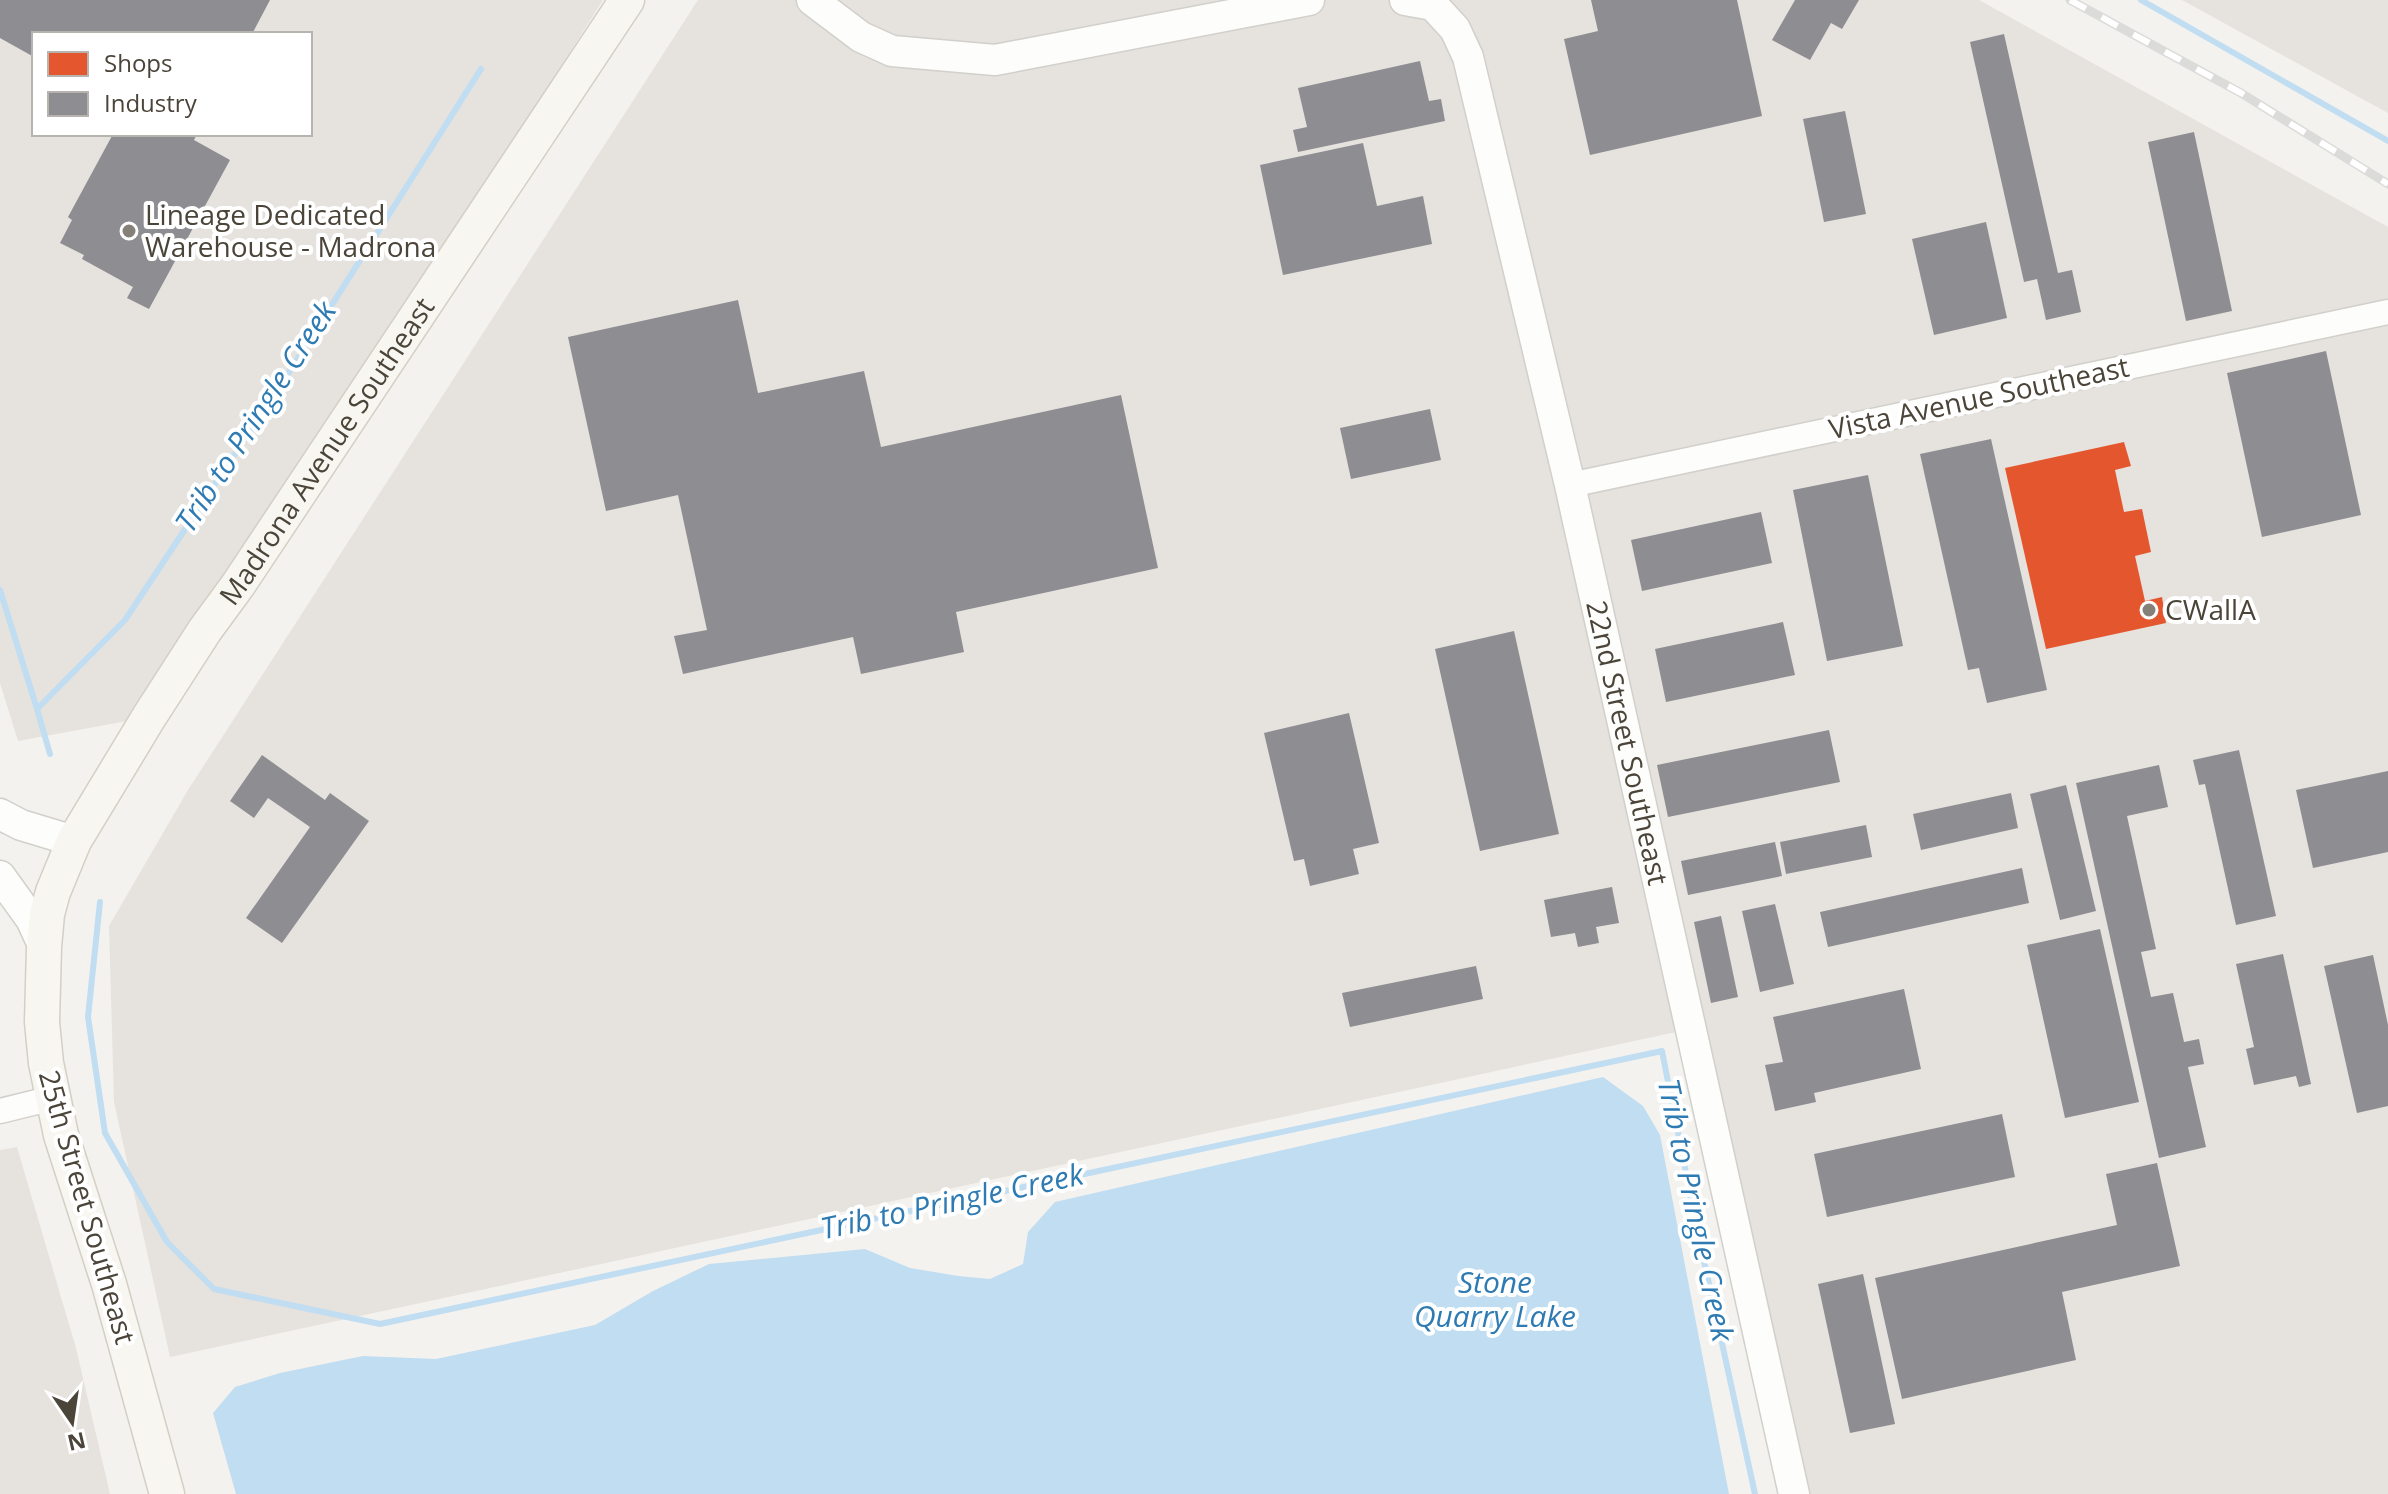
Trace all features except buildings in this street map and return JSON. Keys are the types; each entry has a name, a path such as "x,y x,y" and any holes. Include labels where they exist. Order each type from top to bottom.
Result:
{"main road":[{"name":"Madrona Avenue Southeast","path":"46,930 58,877 74,841 107,783 205,630 627,0"},
{"name":"25th Street Southeast","path":"46,930 42,1022 53,1098 61,1135 109,1284 167,1494"}],"street":[{"path":"812,0 861,37 892,51 995,60 1309,0"},
{"name":"22nd Street Southeast","path":"1419,2 1455,29 1468,57 1570,485 1794,1494"},
{"name":"Vista Avenue Southeast","path":"1570,485 2388,312"},
{"path":"0,814 21,825 74,841"},
{"path":"0,876 31,919 46,930"},
{"path":"0,1111 53,1098"}],"shaded area":[{"path":"0,0 603,0 149,717 18,741 0,683"},
{"path":"698,0 1979,0 2388,227 2388,1494 1809,1494 1704,1026 170,1357 114,1102 109,926 188,790"},
{"path":"2182,0 2388,0 2388,113"},
{"path":"12,50 32,61 32,102 0,85 0,60 5,62"},
{"path":"0,90 32,108 32,136 70,136 65,148 81,158 22,261 0,256"},
{"path":"236,205 308,244 148,533 142,531 135,545 0,472 0,285 191,388 183,403 194,404 208,376 158,348"},
{"path":"17,1147 76,1348 110,1494 0,1494 0,1150"}],"water":[{"name":"Stone Quarry Lake","path":"1603,1077 1643,1106 1660,1135 1729,1494 236,1494 213,1413 235,1387 280,1373 363,1356 436,1359 595,1325 653,1291 709,1264 865,1249 910,1268 990,1279 1023,1264 1028,1232 1055,1202"}],"waterway":[{"name":"Trib to Pringle Creek","path":"2141,0 2388,141"},
{"name":"Trib to Pringle Creek","path":"50,754 37,709 125,620 297,360 481,69"},
{"name":"Trib to Pringle Creek","path":"0,590 37,709"},
{"name":"Trib to Pringle Creek","path":"100,902 88,1017 105,1133 167,1242 214,1289 380,1324 1662,1051 1755,1494"}],"railway":[{"path":"2070,0 2241,93 2388,184"}],"place":[{"name":"Lineage Dedicated Warehouse - Madrona","path":"129,231"},
{"name":"CWallA","path":"2149,610"}]}
